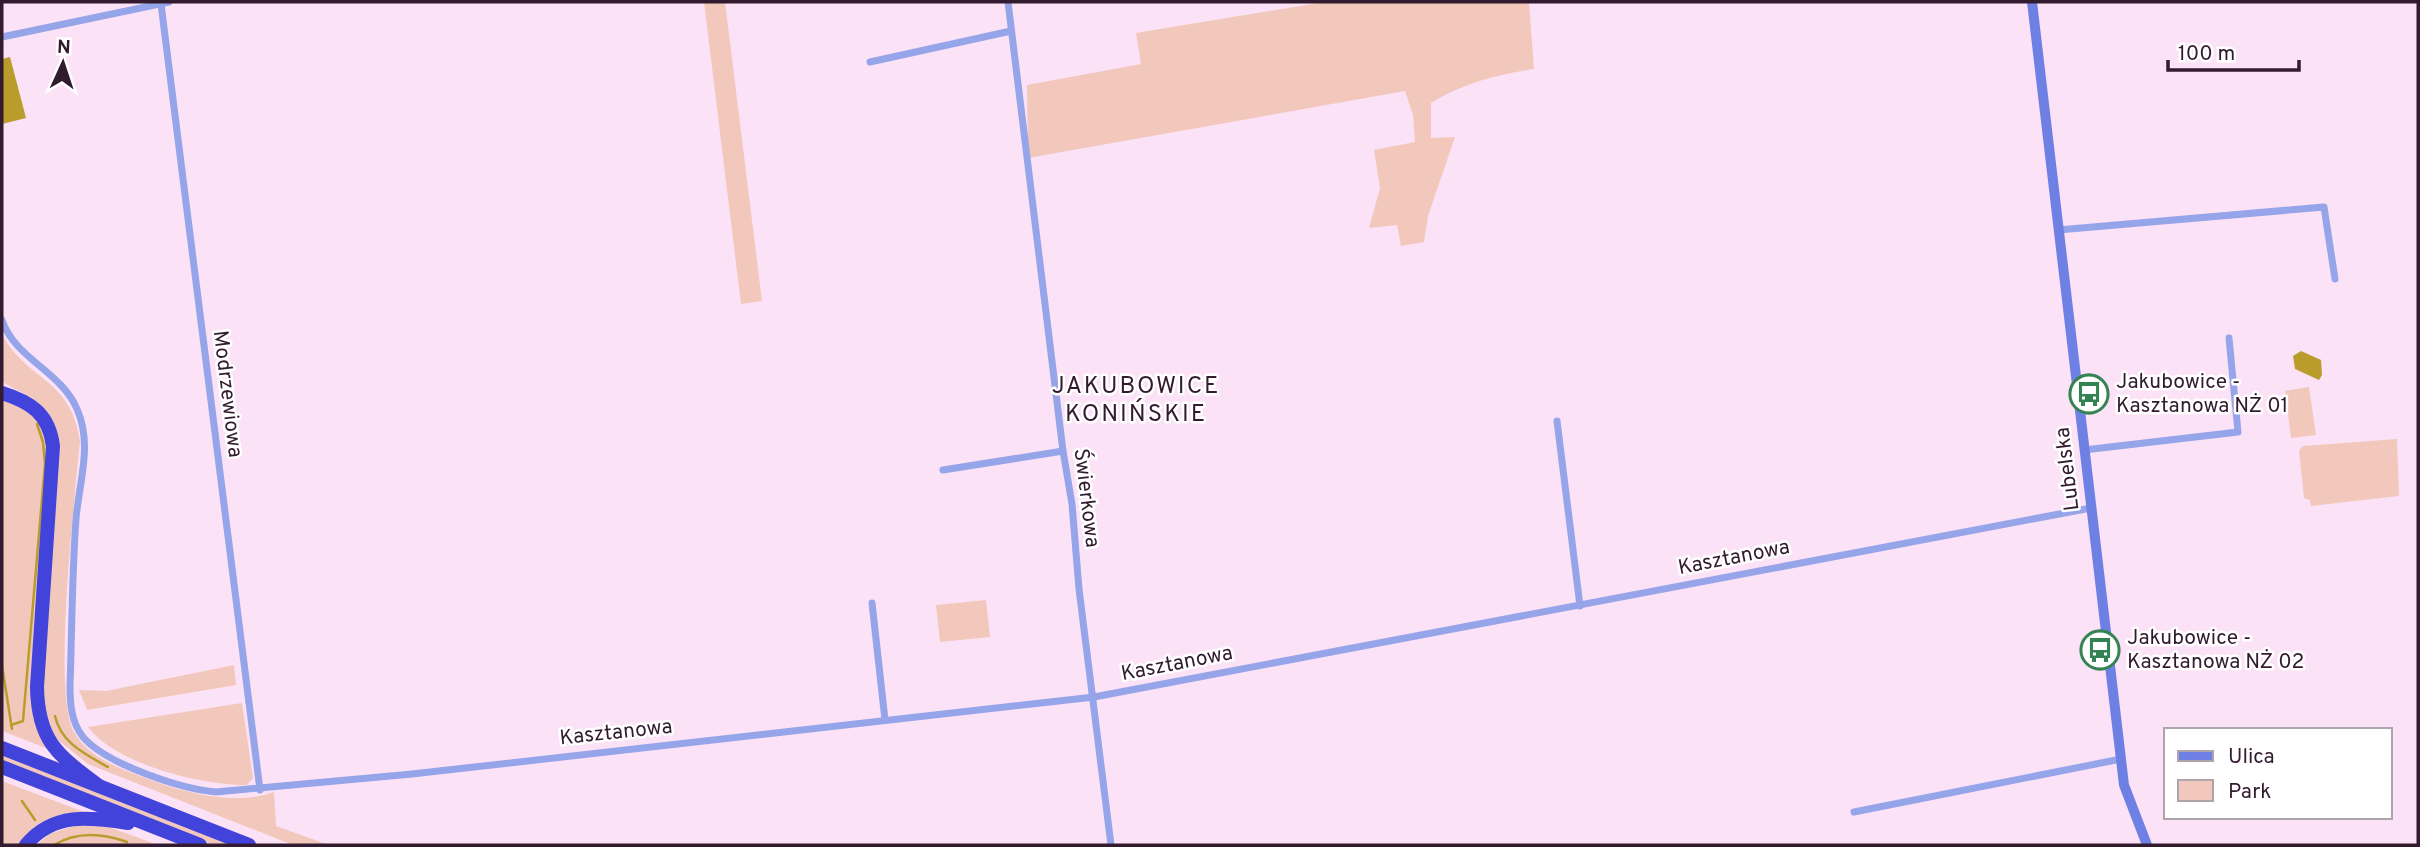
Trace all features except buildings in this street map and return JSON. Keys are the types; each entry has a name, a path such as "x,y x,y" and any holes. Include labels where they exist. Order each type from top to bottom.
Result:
{"highway":[{"path":"2,393 24,400 41,414 51,433 53,446 37,687 41,723 51,745 61,757 99,786"},
{"path":"2,748 249,845"},
{"path":"2,767 200,845"},
{"path":"26,845 52,825 77,818 154,827"}],"street":[{"name":"Świerkowa","path":"1007,2 1063,451 1072,504 1079,589 1111,845"},
{"name":"Lubelska","path":"2032,2 2124,785 2147,845"},
{"path":"2,37 165,3"},
{"name":"Modrzewiowa","path":"165,3 260,789"},
{"path":"870,62 1011,31"},
{"path":"2058,230 2323,207 2335,279"},
{"name":"Kasztanowa","path":"2,320 25,354 69,394 82,421 84,462 76,518 70,685 70,706 78,730 109,757 184,786 216,792 1094,697 2091,508"},
{"path":"2084,450 2238,432 2229,338"},
{"path":"1557,421 1580,606"},
{"path":"943,470 1063,451"},
{"path":"872,603 886,720"},
{"path":"1854,812 2121,759"}],"green space":[{"path":"704,2 725,2 762,301 741,304"},
{"path":"1324,2 1529,2 1534,69 1481,81 1431,103 1431,138 1455,137 1428,216 1424,242 1401,246 1397,225 1369,228 1380,188 1374,150 1415,142 1413,115 1405,91 1028,158 1027,85 1141,64 1136,33"},
{"path":"2,334 23,362 58,391 75,420 80,441 65,637 68,711 74,732 90,751 100,758 124,770 173,787 201,795 231,798 274,792 276,826 329,845 293,845 88,764 54,737 42,699 58,456 44,409 34,399 2,382"},
{"path":"2309,387 2316,435 2291,438 2285,391"},
{"path":"2,399 34,412 47,436 33,688 33,717 46,748 2,731"},
{"path":"2397,439 2399,496 2311,506 2310,500 2304,498 2299,451 2303,446"},
{"path":"986,600 990,637 940,642 936,605"},
{"path":"234,665 236,685 87,710 79,690 106,691"},
{"path":"242,703 253,778 247,785 184,777 139,762 101,740 88,727"},
{"path":"2,753 233,845 213,845 2,760"},
{"path":"2,781 84,812 20,845 2,845"},
{"path":"81,824 109,827 158,845 37,845 49,834"}],"shaded area":[{"path":"10,57 26,118 2,124 2,59"},
{"path":"2301,351 2321,360 2322,375 2319,380 2295,369 2293,356"}],"waterway":[{"path":"11,725 23,721 45,464 43,442 37,424"},
{"path":"2,666 12,729"},
{"path":"55,716 68,741 108,767"},
{"path":"22,801 35,820"},
{"path":"54,845 72,837 90,835 127,842"}],"place":[{"name":"Jakubowice - Kasztanowa NŻ 01","path":"2089,394"},
{"name":"Jakubowice - Kasztanowa NŻ 02","path":"2100,650"}],"district":[{"name":"JAKUBOWICE KONIŃSKIE","path":"1136,401"}]}
